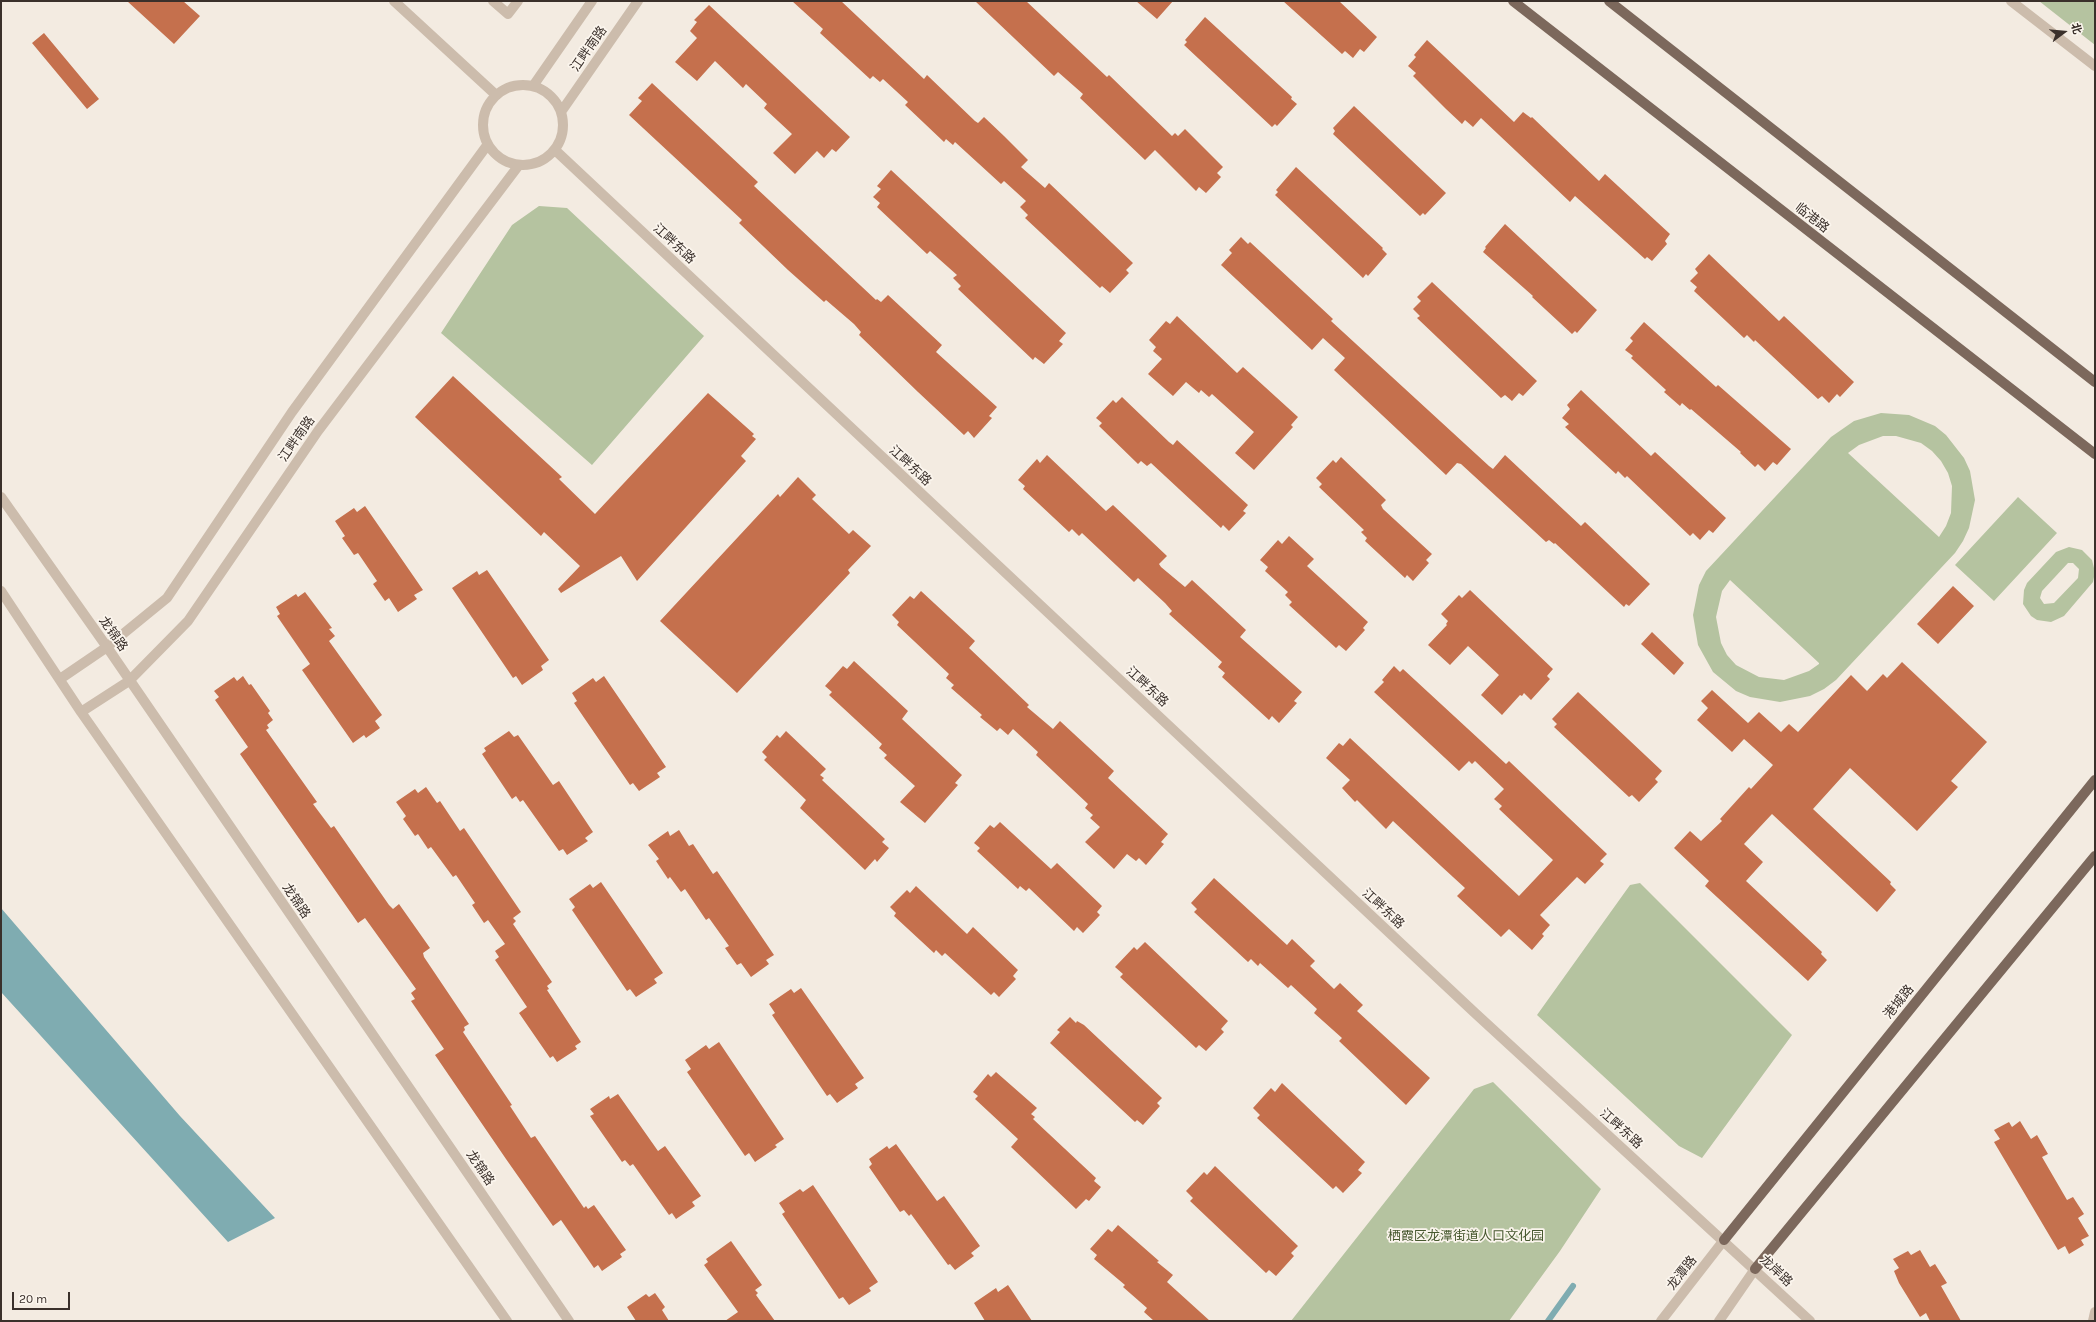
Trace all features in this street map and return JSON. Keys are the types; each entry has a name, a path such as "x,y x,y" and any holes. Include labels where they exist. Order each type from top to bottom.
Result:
{"main road":[{"name":"临港路","path":"1513,1 2095,454"},
{"path":"1609,1 2095,382"},
{"name":"港城路","path":"1724,1240 2095,780"},
{"path":"1755,1269 2095,856"}],"street":[{"path":"394,1 496,95"},
{"path":"493,1 508,14 518,1"},
{"name":"江畔南路","path":"532,86 592,1"},
{"name":"江畔南路","path":"561,112 638,1"},
{"path":"2011,1 2095,66"},
{"path":"520,85 532,86 544,91 554,100 561,112 563,125 561,138 555,150 545,159 532,164 519,165 506,162 495,154 488,144 483,131 483,118 488,106 496,95 507,88 520,85"},
{"name":"江畔南路","path":"60,679 107,647 167,598 292,412 488,144"},
{"name":"江畔东路","path":"555,150 1463,1002 1724,1240"},
{"name":"江畔南路","path":"81,712 129,681 188,621 318,431 519,165"},
{"name":"龙锦路","path":"1,497 107,647 569,1321"},
{"path":"1,591 81,712 508,1321"},
{"name":"龙岸路","path":"1724,1240 1810,1321"},
{"name":"龙潭路","path":"1661,1321 1724,1240"},
{"path":"1719,1321 1755,1269"},
{"path":"2093,1321 2095,1312"}],"green space":[{"path":"2039,1 2095,1 2095,45"},
{"path":"539,206 567,208 704,336 592,465 441,333 512,225"},
{"path":"1881,413 1909,415 1935,426 1946,435 1964,458 1970,471 1975,500 1969,528 1955,553 1836,680 1824,689 1810,696 1780,702 1750,697 1736,691 1713,672 1698,645 1693,615 1699,585 1706,571 1831,437 1854,421","holes":["1883,436 1896,436 1921,443 1932,451 1941,461 1948,473 1952,486 1951,513 1946,526 1939,537 1848,453 1859,445","1730,580 1819,663 1819,664 1809,671 1784,680 1759,677 1736,665 1727,655 1721,643 1716,617 1722,591"]},
{"path":"2018,497 2057,533 1994,601 1955,565"},
{"path":"2069,547 2082,550 2092,560 2095,572 2093,582 2064,616 2051,622 2037,620 2031,616 2023,604 2024,590 2027,583 2056,552","holes":["2068,563 2073,563 2079,569 2078,578 2054,603 2044,604 2040,598 2042,591"]},
{"path":"1640,883 1792,1035 1702,1158 1679,1146 1537,1015 1630,885"},
{"name":"栖霞区龙潭街道人口文化园","path":"1493,1082 1601,1189 1560,1251 1509,1321 1291,1321 1474,1089"}],"water":[{"path":"1,908 180,1116 275,1218 228,1242 1,992"}],"building":[{"path":"127,1 183,1 200,16 174,44"},
{"path":"792,1 841,1 924,79 927,75 975,121 978,123 984,117 1028,160 1021,167 1045,188 1049,183 1133,263 1126,270 1129,273 1110,293 1102,286 1100,288 1025,218 1028,215 1020,207 1026,201 1004,181 1001,184 955,142 953,145 946,139 944,142 905,105 908,102 883,79 880,82 873,76 870,79 820,33 823,29"},
{"path":"975,1 1026,1 1107,77 1109,75 1172,136 1175,133 1178,136 1185,129 1223,167 1217,173 1221,177 1206,193 1199,187 1196,191 1155,150 1145,160 1080,98 1083,94 1058,72 1054,76"},
{"path":"1136,1 1173,1 1157,19"},
{"path":"1283,1 1339,1 1377,37 1364,52 1360,49 1353,58 1345,51 1342,54"},
{"path":"709,5 850,137 836,152 832,149 824,158 817,151 795,174 773,153 792,134 764,108 767,104 746,84 743,88 715,61 697,81 675,62 697,38 690,31 697,22 694,20"},
{"path":"1205,17 1292,97 1291,99 1297,104 1277,126 1275,124 1272,127 1184,45 1187,42 1185,40"},
{"path":"44,33 99,99 87,109 32,43"},
{"path":"1427,40 1514,122 1523,112 1531,118 1532,117 1599,181 1605,174 1670,234 1665,241 1667,244 1652,261 1647,257 1645,259 1575,196 1570,202 1481,118 1473,127 1465,120 1462,124 1446,109 1413,76 1416,73 1408,66 1416,57 1414,55"},
{"path":"652,83 758,182 754,186 876,300 877,299 881,302 888,295 942,345 936,352 997,407 989,416 992,418 974,438 968,431 964,435 918,392 859,335 861,332 854,324 826,300 824,302 788,270 739,223 742,220 629,115 642,101 638,98"},
{"path":"1354,106 1446,193 1425,215 1423,213 1420,216 1333,134 1335,131 1333,128"},
{"path":"1296,167 1383,248 1382,249 1387,254 1368,276 1366,274 1363,278 1275,195 1278,192 1276,190"},
{"path":"891,170 1066,333 1059,341 1063,344 1044,364 1035,357 1033,360 958,289 961,286 953,278 957,275 930,251 927,254 877,207 880,203 873,197 881,189 877,186"},
{"path":"1505,224 1597,310 1577,333 1575,331 1572,334 1532,297 1533,296 1483,252 1486,248 1485,247"},
{"path":"1241,237 1248,244 1250,242 1333,319 1331,321 1489,466 1493,469 1505,455 1581,526 1585,522 1650,584 1629,606 1626,604 1624,607 1555,543 1554,544 1549,540 1546,542 1461,464 1457,463 1446,475 1334,370 1345,358 1323,338 1312,350 1221,265 1232,253 1229,250"},
{"path":"1709,254 1779,321 1784,316 1854,382 1840,397 1837,394 1829,403 1822,396 1818,399 1755,340 1754,342 1747,335 1744,338 1694,291 1697,287 1690,281 1698,273 1695,269"},
{"path":"1432,282 1537,381 1523,396 1519,393 1512,401 1505,395 1501,398 1417,318 1420,316 1413,309 1421,301 1417,297"},
{"path":"1177,316 1237,373 1243,367 1298,417 1291,425 1293,427 1254,470 1235,453 1254,432 1212,394 1209,397 1201,390 1199,393 1186,382 1173,396 1148,374 1162,359 1153,351 1156,347 1149,340 1166,321 1170,324"},
{"path":"1644,322 1716,387 1718,385 1791,449 1777,465 1773,462 1765,471 1758,464 1755,467 1740,453 1741,452 1691,409 1690,410 1682,403 1680,406 1664,392 1666,390 1631,358 1633,356 1625,350 1633,341 1630,338"},
{"path":"453,376 562,477 559,479 595,514 708,393 754,434 752,436 756,439 741,456 746,461 637,581 621,556 561,593 558,589 580,566 544,532 541,536 415,417"},
{"path":"1581,390 1651,456 1655,452 1726,518 1713,533 1709,530 1700,540 1693,533 1690,536 1627,476 1625,478 1618,471 1616,474 1565,427 1569,424 1562,418 1570,409 1567,405"},
{"path":"1122,397 1169,442 1173,445 1177,440 1248,505 1243,511 1246,513 1229,531 1223,525 1221,528 1151,463 1147,466 1141,461 1138,464 1099,426 1102,423 1096,418 1113,400 1116,403"},
{"path":"1047,455 1106,511 1113,505 1167,556 1159,564 1161,567 1185,587 1192,580 1246,630 1240,637 1302,692 1294,701 1297,703 1279,723 1272,716 1269,720 1222,677 1225,673 1218,667 1222,662 1169,614 1172,611 1138,578 1134,582 1082,533 1079,536 1072,529 1069,532 1023,489 1025,486 1018,480 1037,459 1040,463"},
{"path":"1341,457 1386,500 1381,505 1383,509 1432,554 1426,560 1429,563 1413,581 1407,575 1405,578 1365,541 1367,538 1361,532 1364,530 1319,487 1322,484 1316,478 1333,460 1336,463"},
{"path":"798,477 816,495 812,499 849,534 853,530 871,546 848,570 850,573 737,693 660,621 778,494 780,497"},
{"path":"365,506 423,590 414,595 417,599 398,612 389,598 385,601 373,584 377,581 358,553 354,555 342,538 345,536 335,521 354,508 357,512"},
{"path":"1289,536 1314,559 1307,566 1368,622 1363,628 1365,630 1346,651 1339,645 1336,648 1289,605 1292,602 1285,595 1288,592 1265,571 1268,567 1260,560 1278,540 1282,544"},
{"path":"487,570 549,660 541,666 543,670 522,685 516,676 513,678 452,588 477,571 479,575"},
{"path":"1953,586 1974,606 1938,644 1917,624"},
{"path":"1470,590 1553,669 1547,676 1550,679 1531,700 1524,693 1522,696 1520,695 1502,715 1481,695 1499,675 1468,646 1450,665 1428,645 1447,625 1446,624 1448,621 1441,614 1459,595 1462,598"},
{"path":"921,591 975,641 969,648 1029,705 1027,707 1053,729 1060,721 1114,771 1108,778 1168,834 1161,842 1164,844 1146,865 1139,858 1136,861 1127,854 1114,869 1085,842 1100,827 1090,818 1093,815 1085,808 1088,804 1036,755 1038,752 1013,729 1008,735 1000,728 997,731 980,717 982,715 951,688 954,685 946,678 949,674 897,625 899,622 892,615 910,596 914,599"},
{"path":"305,592 332,628 329,629 335,636 329,641 382,715 375,721 380,728 366,738 364,735 353,743 302,670 310,664 277,616 280,614 276,607 296,594 298,597"},
{"path":"1652,632 1684,663 1674,675 1641,644"},
{"path":"854,661 908,711 902,719 962,775 955,783 958,785 925,823 900,802 915,786 884,758 887,755 879,748 882,744 829,695 832,692 825,686 843,666 847,669"},
{"path":"1902,662 1987,742 1951,781 1958,787 1917,831 1850,768 1813,809 1891,882 1890,884 1896,890 1877,912 1772,814 1744,844 1763,862 1746,881 1822,952 1821,954 1827,960 1808,981 1705,886 1709,881 1674,848 1690,831 1701,841 1722,821 1720,819 1749,787 1751,789 1773,765 1744,739 1732,752 1697,720 1708,708 1701,701 1712,690 1748,723 1759,712 1781,732 1789,724 1798,732 1851,675 1867,691 1883,674 1887,678"},
{"path":"1394,666 1400,672 1403,669 1506,764 1509,761 1607,854 1600,861 1604,864 1585,884 1577,877 1540,915 1550,925 1542,934 1544,936 1532,950 1509,929 1501,937 1457,896 1465,888 1393,821 1386,829 1357,800 1355,802 1342,788 1350,780 1326,758 1339,743 1343,746 1350,738 1519,896 1553,860 1499,809 1502,806 1494,799 1504,789 1475,761 1472,764 1469,761 1459,771 1374,692 1384,682 1382,680"},
{"path":"243,676 249,685 251,684 270,711 268,713 273,720 267,725 269,728 266,730 317,802 313,804 331,828 334,826 389,905 393,909 399,904 430,948 423,953 424,957 469,1024 464,1027 465,1030 463,1032 512,1105 510,1106 531,1138 535,1136 584,1208 586,1206 588,1209 594,1205 626,1250 620,1254 622,1257 602,1271 598,1265 594,1268 561,1220 553,1226 506,1159 435,1055 444,1049 411,1001 415,999 411,993 416,989 365,918 358,923 240,754 248,747 215,700 219,697 214,691 234,677 237,681"},
{"path":"604,676 666,767 657,773 660,777 639,791 633,783 630,785 574,703 577,701 572,693 593,678 596,682"},
{"path":"1578,692 1662,771 1655,779 1658,782 1639,802 1632,795 1629,797 1554,727 1557,724 1552,719"},
{"path":"509,731 514,737 518,735 553,785 559,781 593,832 585,838 588,841 567,855 563,849 559,851 523,800 520,802 516,796 512,799 482,754 486,751 484,748"},
{"path":"786,731 826,769 820,775 824,778 822,780 885,839 882,842 889,848 877,862 875,859 865,870 800,808 806,800 764,760 767,757 762,752 777,735 780,738"},
{"path":"426,787 437,803 440,801 460,831 464,828 521,912 513,918 516,921 513,924 552,982 547,986 549,989 547,990 581,1042 575,1046 577,1049 557,1062 553,1056 550,1058 519,1013 527,1007 495,960 499,957 495,951 505,944 488,920 484,923 472,905 475,903 456,875 453,877 431,847 428,849 418,834 415,836 403,819 406,816 396,802 415,789 418,793"},
{"path":"1000,822 1051,869 1057,863 1102,906 1097,912 1100,915 1083,933 1077,927 1074,931 1029,888 1026,891 1020,886 1018,889 977,851 980,848 974,843 990,825 994,828"},
{"path":"679,830 689,846 693,844 713,874 717,871 774,955 766,960 769,964 751,977 741,963 737,965 725,948 729,946 709,918 706,920 685,889 681,892 670,877 668,879 656,861 659,859 648,845 668,831 670,836"},
{"path":"1214,878 1287,945 1292,939 1315,961 1310,966 1334,989 1340,983 1363,1005 1357,1011 1430,1078 1406,1105 1339,1041 1342,1038 1314,1013 1317,1009 1291,985 1288,988 1260,963 1258,966 1251,959 1248,962 1194,912 1197,909 1191,903"},
{"path":"601,882 663,973 654,979 657,983 636,997 630,989 627,991 572,910 575,907 569,899 590,884 593,888"},
{"path":"916,886 967,934 973,927 1018,970 1013,976 1016,979 999,997 994,992 991,995 945,953 942,956 936,950 934,953 894,916 896,913 890,907 907,890 910,893"},
{"path":"1145,942 1228,1021 1221,1029 1224,1032 1206,1051 1199,1045 1196,1048 1120,977 1123,974 1115,967 1134,947 1137,950"},
{"path":"801,988 864,1078 855,1084 858,1088 837,1103 830,1094 827,1096 772,1015 775,1013 769,1004 791,989 794,993"},
{"path":"1070,1017 1076,1023 1077,1021 1084,1025 1162,1098 1157,1103 1160,1106 1143,1125 1137,1120 1135,1122 1050,1043 1060,1032 1057,1030"},
{"path":"719,1042 784,1139 775,1145 777,1147 755,1162 749,1153 745,1156 687,1072 691,1069 685,1060 706,1045 709,1049"},
{"path":"996,1072 1037,1108 1031,1114 1035,1117 1033,1119 1096,1178 1094,1181 1101,1187 1089,1201 1086,1199 1076,1209 1011,1147 1018,1139 975,1099 978,1096 973,1092 988,1074 991,1077"},
{"path":"1282,1083 1365,1162 1358,1170 1362,1173 1343,1193 1336,1186 1333,1189 1257,1118 1260,1115 1253,1108 1271,1088 1275,1092"},
{"path":"618,1094 658,1151 665,1146 701,1196 692,1202 695,1206 676,1219 672,1213 669,1215 633,1164 630,1166 625,1160 622,1162 590,1116 594,1114 590,1109 609,1096 610,1099"},
{"path":"2020,1121 2031,1139 2037,1135 2048,1154 2042,1157 2067,1200 2073,1197 2084,1214 2078,1218 2089,1236 2081,1240 2084,1245 2069,1254 2065,1246 2058,1250 1994,1142 2000,1139 1994,1130 2009,1122 2012,1127"},
{"path":"896,1144 937,1201 944,1196 980,1246 971,1253 974,1256 955,1270 950,1264 948,1265 911,1214 909,1216 904,1210 900,1212 869,1167 872,1164 869,1159 887,1146 889,1149"},
{"path":"1215,1166 1298,1246 1291,1253 1294,1256 1276,1276 1269,1270 1266,1273 1190,1201 1193,1198 1186,1191 1204,1172 1207,1175"},
{"path":"813,1185 878,1282 869,1288 871,1291 849,1305 843,1297 839,1299 782,1214 785,1212 779,1203 800,1189 803,1192"},
{"path":"1118,1225 1173,1275 1167,1282 1210,1321 1154,1321 1144,1312 1147,1308 1123,1287 1125,1285 1094,1259 1097,1255 1090,1249 1108,1229 1112,1232"},
{"path":"731,1241 762,1285 755,1290 758,1293 756,1295 775,1321 725,1321 738,1312 704,1265 708,1262 706,1259"},
{"path":"1920,1250 1930,1267 1935,1264 1947,1283 1941,1286 1961,1321 1930,1321 1926,1313 1920,1317 1899,1283 1894,1271 1899,1268 1893,1259 1908,1251 1911,1255"},
{"path":"1008,1285 1032,1321 985,1321 974,1303 996,1288 998,1292"},
{"path":"655,1293 665,1307 662,1310 669,1321 636,1321 627,1307 646,1294 649,1297"}],"waterway":[{"path":"1548,1321 1573,1286"}]}
